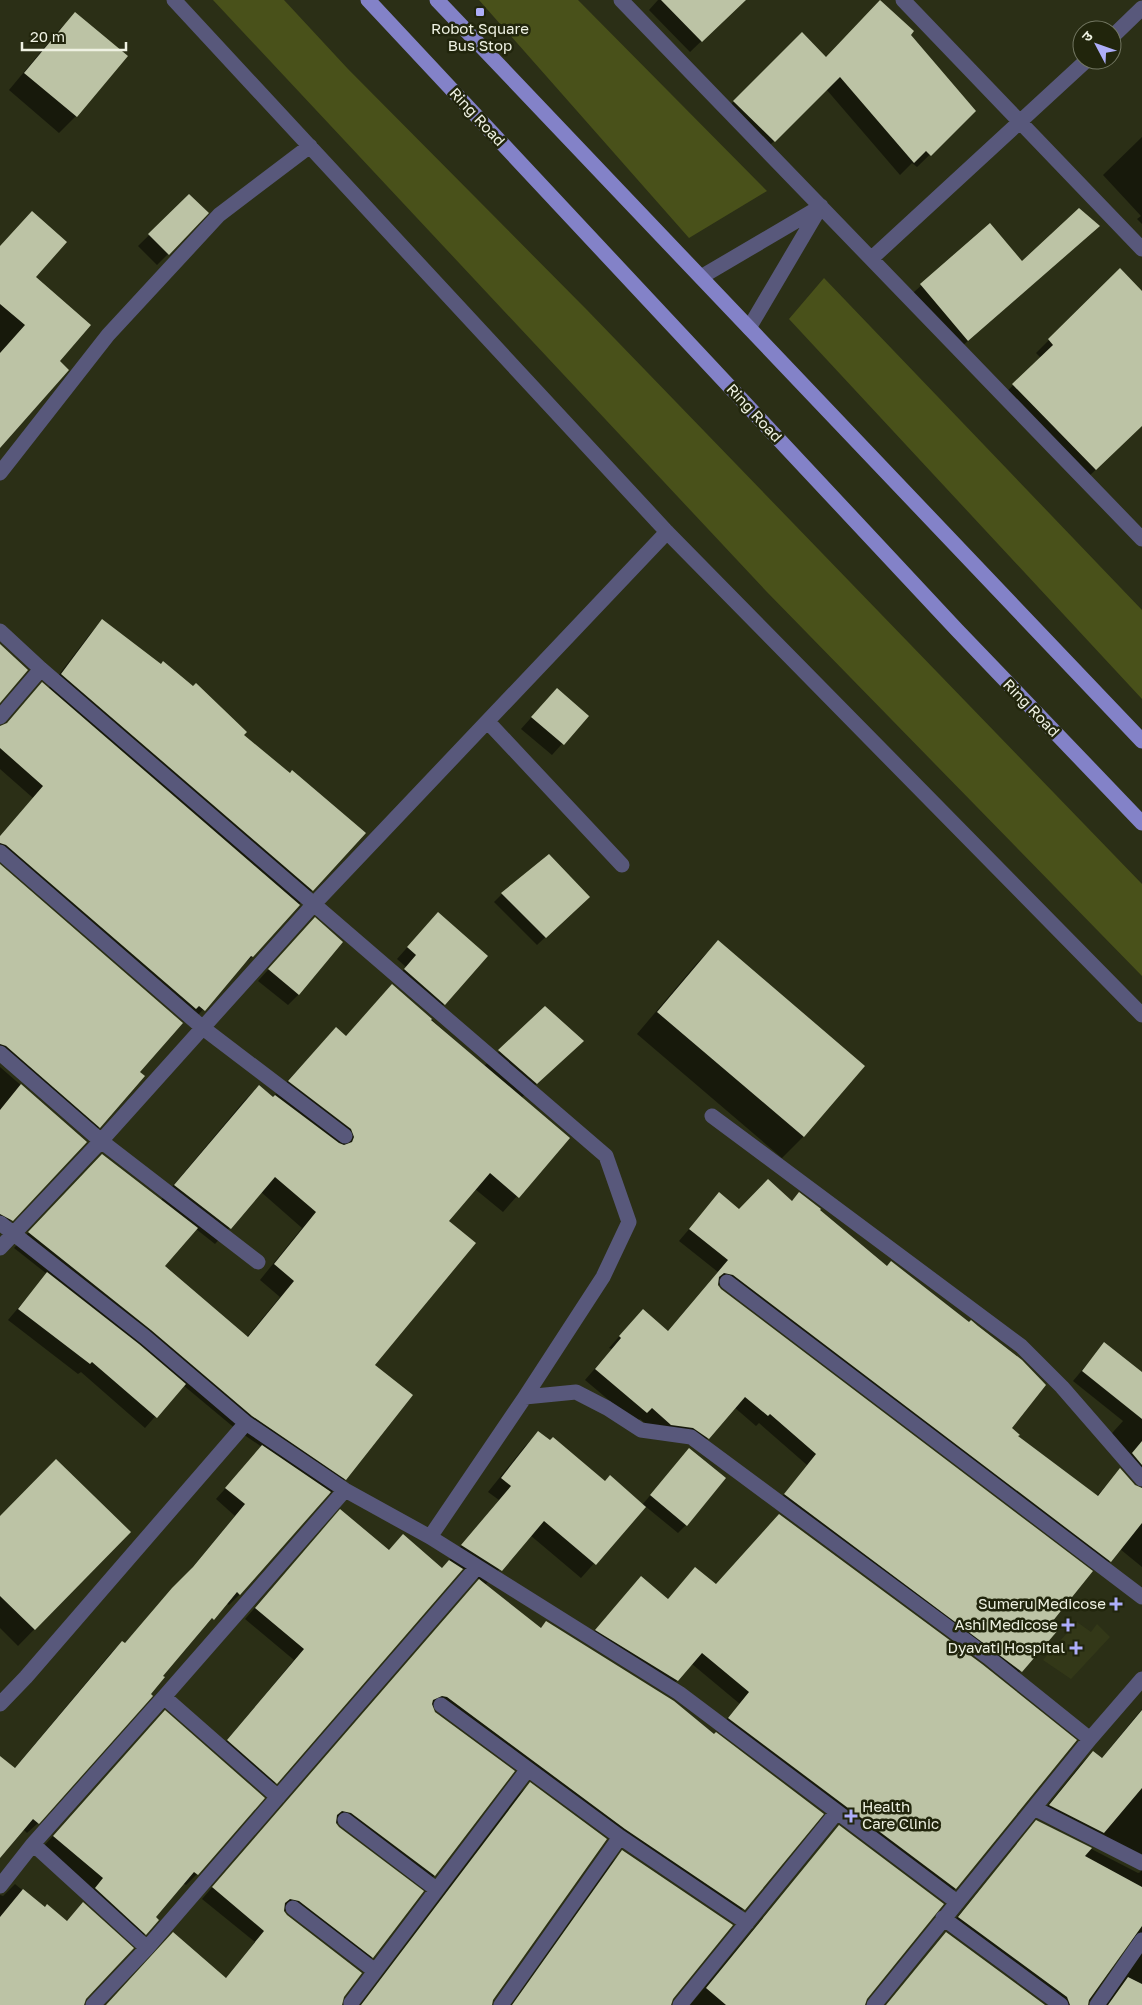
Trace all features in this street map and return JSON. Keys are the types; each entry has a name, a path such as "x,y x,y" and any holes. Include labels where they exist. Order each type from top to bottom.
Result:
{"main road":[{"name":"Ring Road","path":"368,0 957,630 1142,824"},
{"path":"438,0 1142,740"}],"street":[{"path":"174,0 667,532 1142,1015"},
{"path":"621,0 1142,539"},
{"path":"903,0 1142,249"},
{"path":"1122,27 1142,8"},
{"path":"872,258 1077,70"},
{"path":"0,473 108,335 219,214 310,146"},
{"path":"701,276 821,206"},
{"path":"750,328 821,206"},
{"path":"0,1248 101,1141 313,905 667,532"},
{"path":"0,631 41,669 313,905 606,1156 629,1222 603,1277 525,1397 430,1537"},
{"path":"0,717 41,669"},
{"path":"488,722 622,865"},
{"path":"0,852 203,1028 345,1136"},
{"path":"0,1052 101,1141 258,1262"},
{"path":"712,1116 892,1248 1021,1346 1062,1386 1142,1479"},
{"path":"0,1223 145,1337 246,1423 345,1490 430,1537 679,1693 957,1902"},
{"path":"727,1282 1142,1597"},
{"path":"525,1397 576,1392 607,1408 641,1430 691,1437 988,1656 1090,1739"},
{"path":"0,1704 26,1677 246,1423"},
{"path":"0,1886 33,1844 345,1490"},
{"path":"94,2005 147,1948 477,1567"},
{"path":"874,2005 1090,1739 1142,1679"},
{"path":"164,1697 278,1797"},
{"path":"442,1706 620,1837 747,1923"},
{"path":"351,2003 528,1769"},
{"path":"1034,1808 1142,1863"},
{"path":"680,2005 836,1812"},
{"path":"345,1820 436,1889"},
{"path":"501,2005 620,1837"},
{"path":"33,1844 147,1948"},
{"path":"293,1908 375,1970"},
{"path":"943,1918 1061,2005"},
{"path":"1097,2005 1142,1940"}],"shaded area":[{"path":"213,0 284,0 348,69 587,310 1142,884 1142,976 766,591"},
{"path":"479,0 578,0 767,191 689,238"},
{"path":"824,278 1142,610 1142,699 789,319"},
{"name":"Dyavati Hospital","path":"1077,1622 1091,1632 1097,1624 1110,1637 1071,1679 1043,1660"}],"building":[{"path":"661,0 746,0 702,42"},
{"path":"880,0 914,31 911,35 976,111 931,156 926,151 914,163 840,77 775,142 733,101 802,32 826,57"},
{"path":"75,12 128,56 77,117 24,73"},
{"path":"189,194 209,213 169,255 148,234"},
{"path":"1079,208 1100,226 968,341 920,284 990,223 1022,261"},
{"path":"32,211 67,242 36,277 91,325 60,361 69,370 0,448 0,353 25,325 0,304 0,246"},
{"path":"1120,268 1142,291 1142,426 1096,470 1012,384 1053,345 1048,339"},
{"path":"102,619 161,664 163,661 193,686 196,683 247,732 244,735 290,773 292,770 366,833 313,891 61,674"},
{"path":"0,644 28,670 0,703"},
{"path":"42,682 300,905 253,957 251,956 205,1011 199,1006 196,1009 6,845 0,843 0,836 43,786 0,748 0,726 7,723"},
{"path":"557,688 589,716 564,745 531,717"},
{"path":"549,854 590,897 546,938 501,893"},
{"path":"0,864 183,1023 140,1072 145,1076 100,1128 6,1046 0,1044"},
{"path":"438,912 488,956 445,1005 404,969 416,955 407,947"},
{"path":"315,917 343,942 299,995 268,969"},
{"path":"718,940 865,1066 804,1137 657,1012"},
{"path":"392,984 431,1020 570,1138 519,1198 490,1173 449,1221 476,1243 375,1365 413,1395 346,1480 252,1416 151,1330 28,1232 102,1154 198,1228 165,1266 248,1337 294,1281 274,1264 316,1212 275,1177 231,1229 174,1185 259,1085 339,1143 344,1145 352,1142 354,1137 351,1129 288,1081 336,1027 346,1036"},
{"path":"545,1006 584,1041 537,1084 498,1050"},
{"path":"21,1084 87,1142 13,1221 0,1214 0,1110"},
{"path":"768,1179 792,1201 799,1192 887,1266 891,1261 969,1322 971,1320 1022,1360 1046,1385 1012,1428 1020,1435 1018,1436 1098,1496 1120,1468 1135,1485 1142,1488 1142,1523 1111,1562 733,1275 724,1273 719,1277 718,1285 721,1289 1093,1571 1052,1622 1059,1629 1022,1672 784,1494 816,1454 770,1414 768,1416 745,1397 709,1439 693,1428 671,1425 652,1408 647,1413 595,1369 621,1338 619,1336 643,1309 668,1331 728,1260 689,1229 719,1192 739,1209"},
{"path":"47,1272 139,1344 186,1384 157,1418 92,1362 90,1364 18,1309"},
{"path":"1104,1342 1142,1372 1142,1419 1082,1371"},
{"path":"538,1431 550,1440 553,1437 605,1481 610,1475 646,1507 596,1565 544,1521 502,1571 461,1545 511,1486 501,1478"},
{"path":"1142,1441 1142,1465 1132,1453"},
{"path":"262,1445 331,1492 240,1595 237,1592 214,1620 212,1618 163,1676 165,1677 151,1694 153,1696 39,1824 33,1819 0,1858 0,1756 15,1768 122,1641 125,1643 172,1588 193,1567 245,1504 225,1488"},
{"path":"689,1448 726,1478 687,1526 650,1495"},
{"path":"56,1459 131,1532 35,1630 0,1596 0,1516"},
{"path":"340,1509 389,1550 403,1534 442,1568 449,1560 463,1569 277,1784 227,1740 304,1649 255,1608"},
{"path":"779,1514 982,1664 1077,1740 956,1889 728,1718 749,1692 702,1653 678,1681 595,1630 641,1576 668,1599 695,1567 716,1584"},
{"path":"479,1579 541,1628 546,1621 674,1701 714,1734 716,1732 824,1814 745,1910 625,1829 447,1697 442,1696 433,1700 432,1704 435,1712 515,1771 435,1876 351,1813 342,1811 337,1815 336,1823 339,1827 424,1891 373,1958 299,1901 290,1899 285,1903 284,1911 287,1915 362,1973 344,1997 342,2005 106,2005 173,1932 226,1978 264,1931 212,1887"},
{"path":"165,1710 265,1798 198,1875 194,1872 156,1917 159,1920 146,1935 95,1888 103,1878 53,1836"},
{"path":"1142,1710 1142,1788 1104,1833 1049,1805 1093,1751 1102,1758"},
{"path":"530,1782 607,1839 493,2000 492,2005 361,2005"},
{"path":"1036,1820 1092,1848 1085,1856 1142,1887 1142,1926 1089,2000 1088,2005 1070,2005 1067,1997 958,1917"},
{"path":"839,1825 944,1904 867,1999 865,2005 726,2005 706,1988"},
{"path":"622,1850 733,1925 673,1999 671,2005 512,2005"},
{"path":"23,1889 45,1907 47,1904 67,1921 83,1902 134,1948 86,1999 84,2005 0,2005 0,1917"},
{"path":"946,1932 1045,2005 886,2005"},
{"path":"1128,1977 1142,1984 1142,2005 1108,2005"}],"place":[{"name":"Robot Square Bus Stop","path":"480,12"},
{"name":"Sumeru Medicose","path":"1116,1604"},
{"name":"Ashi Medicose","path":"1068,1625"},
{"name":"Dyavati Hospital","path":"1076,1648"},
{"name":"Health Care Clinic","path":"851,1816"}]}
